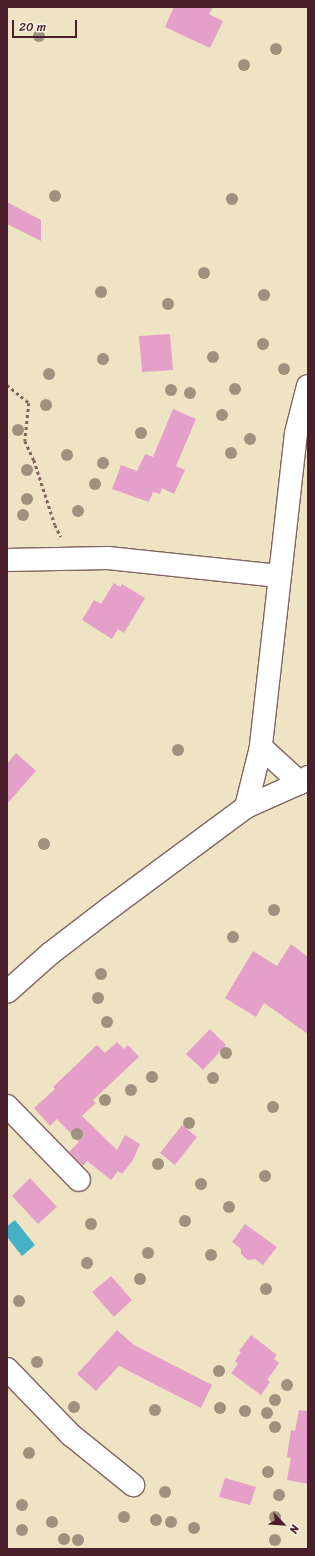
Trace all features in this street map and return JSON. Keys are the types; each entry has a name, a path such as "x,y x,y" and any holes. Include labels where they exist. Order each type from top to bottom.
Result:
{"street":[{"path":"246,807 261,747 296,433 308,386"},
{"path":"7,560 74,560 108,558 279,576"},
{"path":"7,992 51,953 111,906 246,807 304,780 261,747"},
{"path":"7,1106 79,1180"},
{"path":"7,1369 71,1435 133,1485"}],"path":[{"path":"7,385 29,403 25,441 34,460 54,525 74,560"}],"water":[{"path":"15,1220 35,1245 22,1256 7,1237 7,1226"}],"building":[{"path":"174,7 213,7 209,14 223,21 210,48 165,27"},
{"path":"7,202 41,220 41,241 7,224"},
{"path":"170,334 173,370 142,372 139,336"},
{"path":"173,409 196,419 176,466 185,470 174,494 162,488 160,494 153,492 149,502 112,489 121,465 137,471 145,454 153,457"},
{"path":"114,583 120,587 122,584 145,598 124,633 118,629 112,639 82,620 94,600 101,604"},
{"path":"16,753 36,771 7,804 7,764"},
{"path":"291,944 308,957 308,1034 264,1003 256,1017 225,998 253,951 277,966"},
{"path":"210,1029 226,1045 203,1070 186,1054"},
{"path":"117,1042 124,1049 128,1045 139,1057 93,1100 96,1103 82,1116 117,1150 125,1135 140,1144 133,1160 122,1174 118,1171 111,1180 87,1161 83,1166 69,1152 79,1142 57,1119 50,1126 34,1108 55,1089 53,1087 97,1045 105,1053"},
{"path":"182,1125 197,1137 175,1165 160,1153"},
{"path":"30,1178 57,1207 38,1224 12,1196"},
{"path":"245,1224 277,1247 263,1265 255,1259 248,1260 241,1254 241,1249 232,1242"},
{"path":"111,1276 132,1300 114,1317 92,1292"},
{"path":"117,1330 134,1345 212,1385 201,1408 119,1366 96,1391 77,1374"},
{"path":"251,1335 277,1355 274,1359 279,1363 267,1380 270,1382 261,1395 231,1373 238,1364 235,1361 241,1352 239,1351"},
{"path":"299,1410 308,1411 308,1484 287,1480 291,1458 287,1457 291,1430 295,1431"},
{"path":"225,1478 256,1487 250,1505 219,1497"}]}
